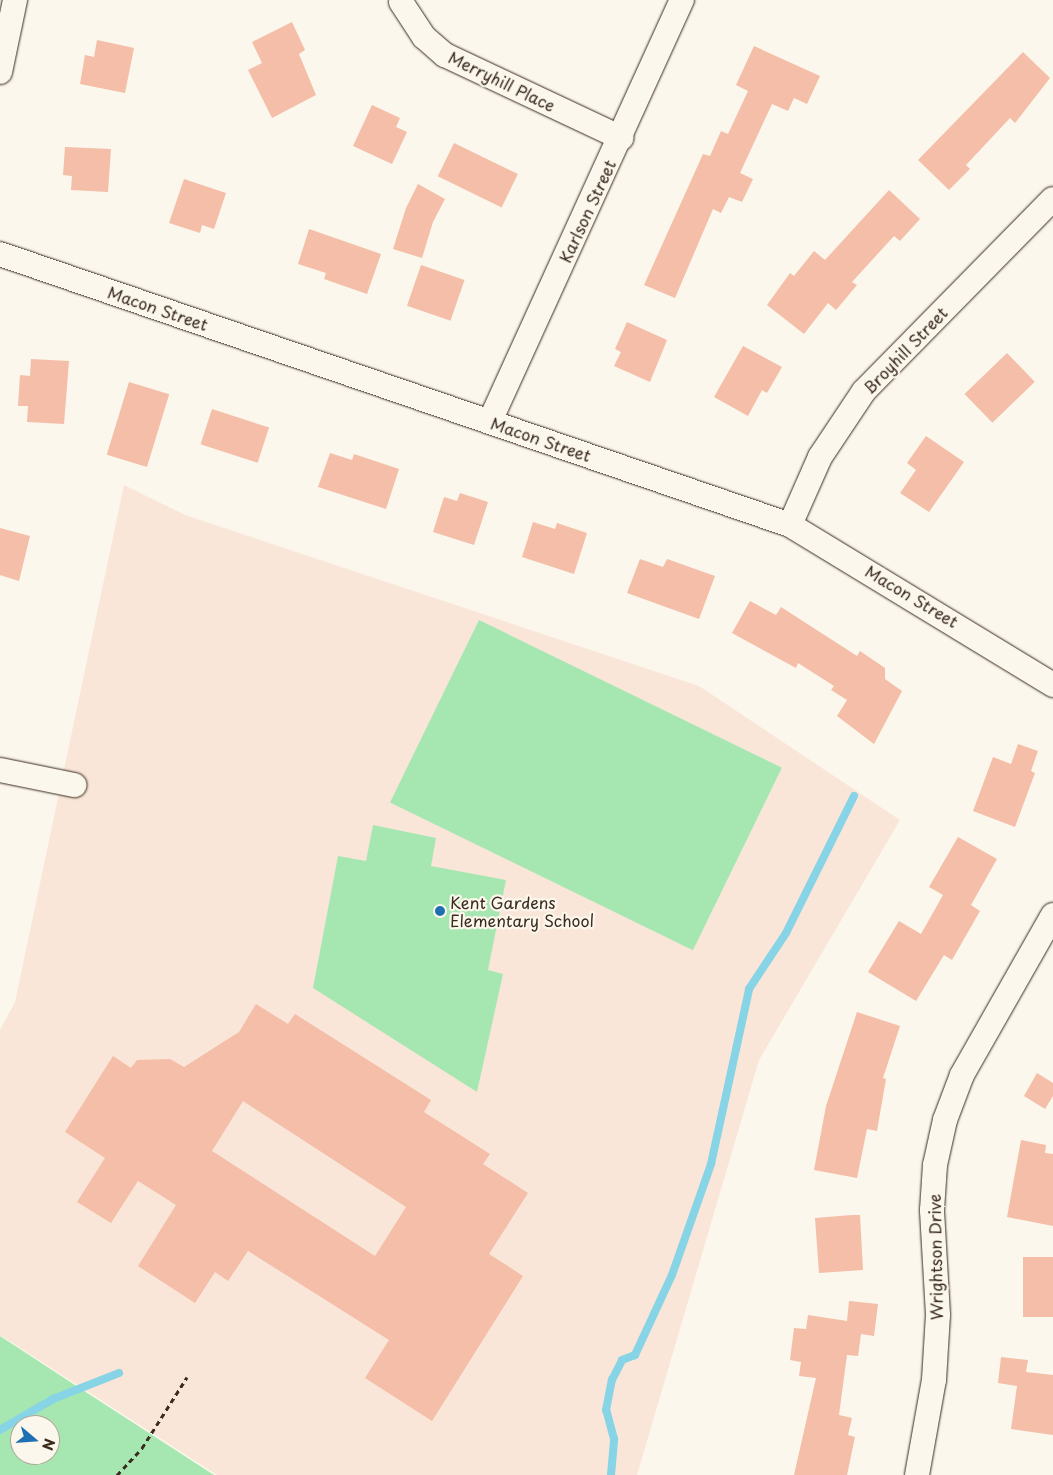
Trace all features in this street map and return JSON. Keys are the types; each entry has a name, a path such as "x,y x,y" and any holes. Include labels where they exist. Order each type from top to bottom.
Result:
{"street":[{"path":"0,72 15,0"},
{"name":"Karlson Street","path":"490,421 621,138 682,0"},
{"name":"Merryhill Place","path":"401,2 424,37 446,55 621,138"},
{"name":"Broyhill Street","path":"790,525 820,457 864,391 1053,199"},
{"name":"Macon Street","path":"0,254 790,525 1053,685"},
{"path":"0,770 74,785"},
{"name":"Wrightson Drive","path":"917,1475 934,1380 938,1315 932,1210 935,1165 945,1120 962,1075 1053,915"}],"path":[{"path":"117,1475 142,1448 187,1377"}],"shaded area":[{"name":"Kent Gardens Elementary School","path":"124,485 185,515 699,686 900,820 759,1060 637,1475 217,1475 0,1335 0,1030 15,1002"}],"green space":[{"path":"479,620 782,768 693,950 390,802"},
{"path":"373,825 436,838 431,866 506,880 488,970 503,974 477,1092 313,988 338,856 366,861"},
{"path":"0,1336 214,1475 0,1475"}],"building":[{"path":"292,22 305,50 299,54 316,95 272,118 248,70 262,63 252,42"},
{"path":"97,40 134,48 125,93 80,84 85,55 94,57"},
{"path":"754,46 820,76 807,104 794,98 788,111 772,104 740,173 753,179 742,202 729,197 721,213 713,209 675,298 644,285 703,154 710,156 721,131 728,134 748,91 736,85"},
{"path":"1023,52 1050,78 1015,123 1010,118 966,165 970,169 949,190 918,160"},
{"path":"372,105 400,118 396,127 407,132 392,164 353,146"},
{"path":"454,143 518,174 502,207 438,176"},
{"path":"65,147 111,149 108,192 71,190 72,176 63,175"},
{"path":"184,179 226,193 214,229 202,225 200,233 169,223"},
{"path":"418,184 445,199 433,222 422,258 393,249 406,208"},
{"path":"889,190 920,219 900,241 894,236 852,282 857,285 836,310 828,303 804,334 767,305 790,273 794,276 814,251 825,260"},
{"path":"309,229 381,254 367,294 324,279 326,273 298,264"},
{"path":"421,265 464,280 450,321 407,306"},
{"path":"627,322 667,340 650,382 614,366 621,352 615,349"},
{"path":"743,346 782,367 767,393 762,390 748,416 714,397"},
{"path":"1007,353 1035,382 992,423 965,394"},
{"path":"31,359 69,361 64,424 27,422 28,406 18,406 20,375 30,376"},
{"path":"129,382 169,394 147,467 107,455"},
{"path":"212,409 269,428 258,463 201,444"},
{"path":"926,436 964,462 929,512 900,493 916,470 907,463"},
{"path":"330,453 352,460 354,454 399,469 386,509 318,487"},
{"path":"460,493 488,502 474,545 433,532 444,497 457,501"},
{"path":"533,522 555,529 557,523 587,533 574,574 522,557"},
{"path":"0,528 30,536 19,581 0,575"},
{"path":"640,559 663,567 667,559 715,576 699,619 627,593"},
{"path":"750,601 776,615 781,607 857,656 860,651 885,668 885,679 902,691 874,744 837,716 847,700 831,690 834,686 798,663 796,668 732,633"},
{"path":"1018,744 1038,751 1031,771 1035,773 1015,827 973,811 993,757 1011,764"},
{"path":"958,837 997,859 971,905 980,911 952,960 944,955 916,1001 868,972 899,921 921,934 943,895 929,887"},
{"path":"256,1004 288,1024 295,1014 431,1100 424,1112 490,1154 483,1164 528,1193 489,1254 523,1276 432,1421 365,1378 389,1340 248,1251 228,1281 215,1272 195,1303 138,1266 176,1205 138,1181 111,1223 77,1202 105,1158 65,1132 113,1056 131,1068 137,1060 170,1059 184,1067 239,1032","holes":["243,1101 406,1207 375,1256 212,1151"]},
{"path":"857,1012 900,1026 883,1078 886,1079 877,1131 867,1129 857,1178 814,1170 826,1106"},
{"path":"1037,1073 1053,1083 1053,1096 1045,1109 1024,1096"},
{"path":"1021,1140 1046,1145 1045,1153 1053,1154 1053,1226 1007,1217"},
{"path":"860,1215 863,1270 819,1273 815,1218"},
{"path":"1023,1257 1053,1257 1053,1317 1023,1317"},
{"path":"849,1301 878,1304 874,1336 861,1334 858,1356 847,1355 839,1415 852,1418 848,1435 855,1437 847,1475 794,1475 816,1378 799,1376 801,1362 790,1360 794,1328 806,1329 808,1315 847,1321"},
{"path":"1001,1357 1028,1360 1026,1372 1053,1375 1053,1435 1011,1429 1017,1386 998,1383"}],"waterway":[{"path":"611,1475 614,1439 606,1410 612,1380 622,1360 635,1355 672,1275 711,1164 749,989 786,933 854,796"},
{"path":"0,1430 53,1399 119,1373"}],"place":[{"name":"Kent Gardens Elementary School","path":"440,911"}]}
